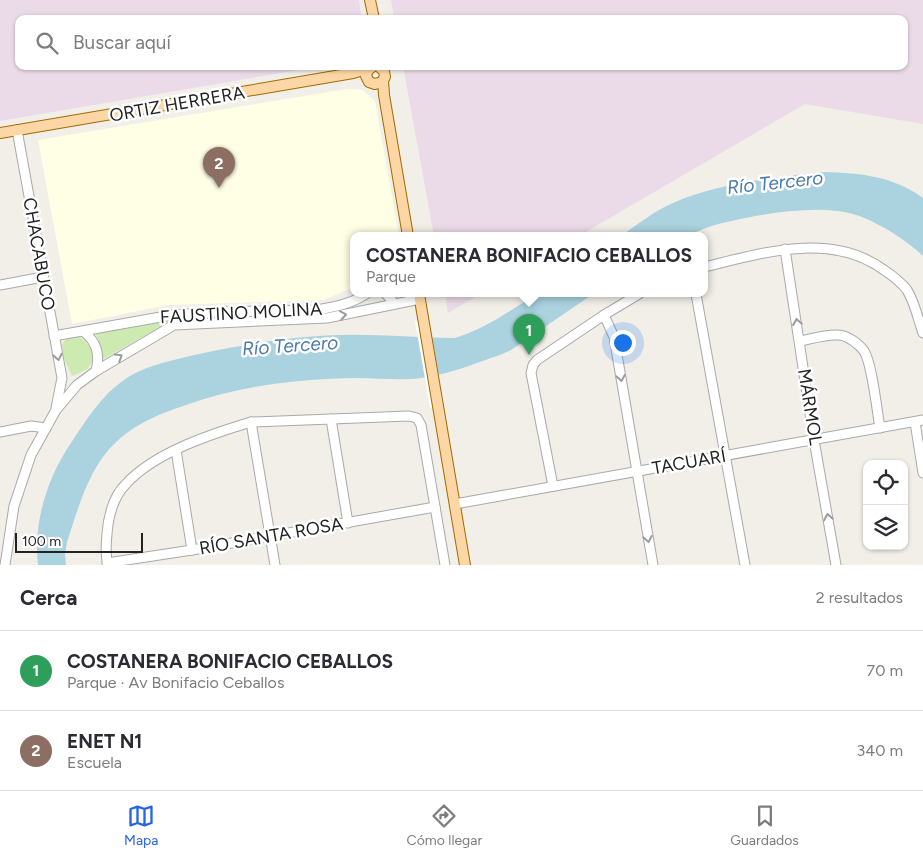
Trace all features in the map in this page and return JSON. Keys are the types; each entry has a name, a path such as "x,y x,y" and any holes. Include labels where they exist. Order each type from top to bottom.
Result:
{"main road":[{"path":"370,0 373,15"},
{"name":"ORTIZ HERRERA","path":"0,133 353,73 377,73"},
{"path":"377,73 384,95 407,232"},
{"path":"419,297 465,565"}],"street":[{"name":"CHACABUCO","path":"17,130 62,378"},
{"path":"708,266 785,249 809,247 844,252 876,264 897,279 907,290 912,300 923,333"},
{"name":"MÁRMOL","path":"785,249 814,440 836,565"},
{"path":"0,285 43,277"},
{"name":"FAUSTINO MOLINA","path":"54,336 172,315 317,310 343,305 360,297"},
{"path":"389,297 395,304"},
{"name":"FAUSTINO MOLINA","path":"56,410 77,385 96,371 174,325 327,318 419,297"},
{"path":"553,486 531,373 532,366 537,360 634,297"},
{"path":"697,297 745,565"},
{"path":"604,315 614,338 653,565"},
{"path":"83,331 89,336 96,347 98,355 96,371"},
{"path":"800,341 838,335 847,337 865,352 880,428"},
{"path":"5,565 14,506 31,456 56,410 62,378 77,385"},
{"path":"107,564 107,524 114,503 124,486 142,468 176,450 230,428 251,422 409,416 417,418 421,425 445,565"},
{"path":"331,419 348,523"},
{"path":"919,421 923,473"},
{"name":"TACUARÍ","path":"455,504 919,421"},
{"path":"251,422 275,565"},
{"path":"0,432 31,426 46,428"},
{"path":"176,450 192,550"},
{"name":"RÍO SANTA ROSA","path":"107,564 435,507"}],"shaded area":[{"path":"0,0 359,0 361,15 15,15 15,70 299,70 0,121"},
{"path":"391,0 923,0 923,124 805,104 586,232 433,232 404,70 908,70 908,15 393,15"},
{"path":"347,89 363,90 375,101 398,232 350,232 350,289 324,300 169,305 72,324 38,140"},
{"path":"445,297 476,297 448,313"}],"green space":[{"path":"165,321 165,324 102,360 101,346 95,333"},
{"path":"80,337 90,347 93,356 91,365 87,369 72,376 64,359 62,344 67,338"}],"water":[{"name":"Río Tercero","path":"824,172 850,173 888,180 912,191 923,198 923,256 902,239 862,217 846,212 828,210 789,211 749,217 696,232 627,232 659,210 691,196 747,182"},
{"name":"Río Tercero","path":"532,297 589,297 511,350 453,371 413,379 357,378 270,384 207,398 164,413 143,423 114,444 93,473 67,542 66,565 38,565 37,549 40,517 49,486 62,457 94,409 108,393 124,380 141,370 199,354 288,339 356,335 455,338 508,313"}],"pier":[{"path":"429,319 444,405 430,408 415,321"}],"place":[{"name":"ENET N1","path":"219,188"},
{"name":"COSTANERA BONIFACIO CEBALLOS","path":"529,355"}]}
